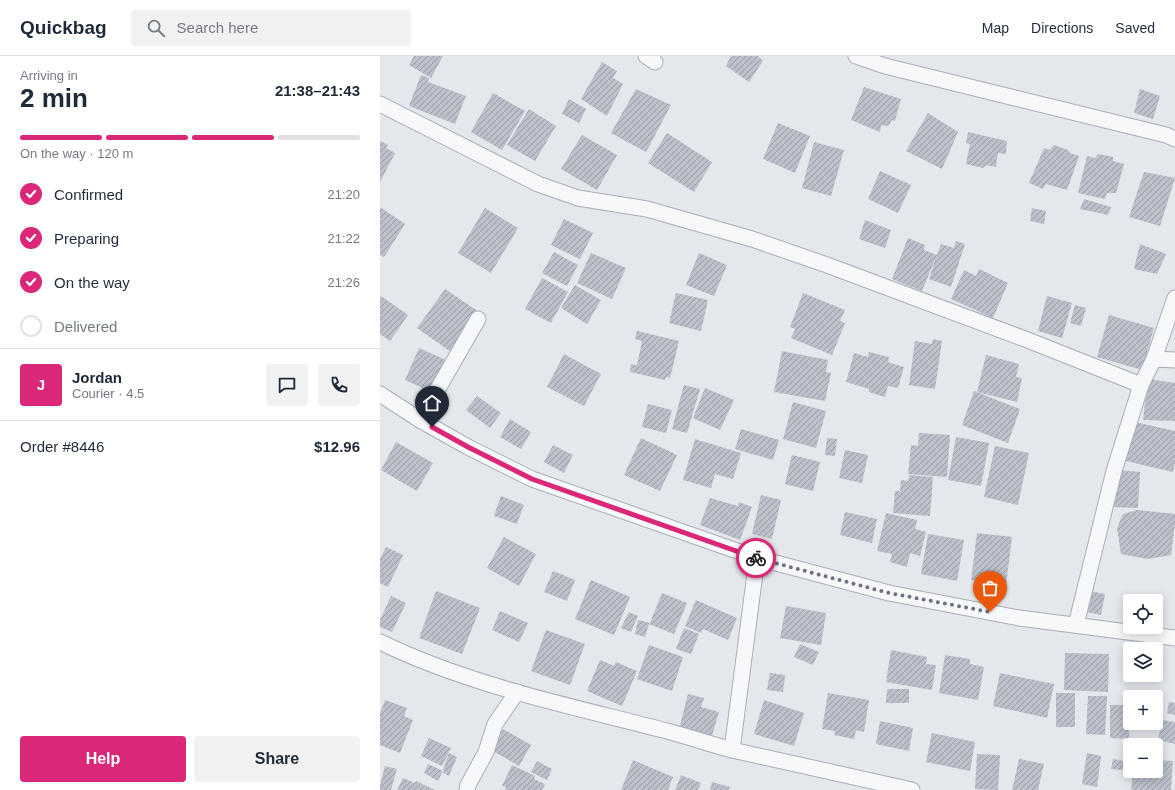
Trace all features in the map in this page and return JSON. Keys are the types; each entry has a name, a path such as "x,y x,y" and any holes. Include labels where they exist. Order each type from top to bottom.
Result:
{"street":[{"path":"856,56 885,66 1166,135 1175,139"},
{"path":"380,104 538,184 578,198 647,209 752,239 827,265 1025,339 1141,385"},
{"path":"1076,624 1114,471 1141,385 1154,359 1175,298"},
{"path":"420,420 478,319"},
{"path":"1154,359 1175,360"},
{"path":"380,394 420,420 468,447 532,479 757,558 889,593 1019,618 1076,624 1175,638"},
{"path":"732,750 757,558"},
{"path":"380,642 465,677 516,692 732,750 912,790"},
{"path":"467,790 468,785 486,752 495,724 516,692"}],"building":[{"path":"414,56 443,56 431,78 409,65"},
{"path":"731,56 758,56 763,61 749,82 726,66"},
{"path":"602,62 617,71 613,78 623,84 607,116 581,99"},
{"path":"421,75 429,78 428,82 466,96 455,124 409,106"},
{"path":"864,87 901,99 895,121 892,120 888,126 881,125 880,132 851,120"},
{"path":"636,89 671,105 646,152 611,133"},
{"path":"1140,89 1160,96 1153,119 1134,113"},
{"path":"493,93 525,111 502,150 471,132"},
{"path":"569,99 586,109 579,123 562,114"},
{"path":"529,109 556,126 535,161 507,145"},
{"path":"928,113 958,132 942,169 906,151"},
{"path":"778,123 810,136 795,173 763,159"},
{"path":"968,132 1007,141 1006,154 998,153 996,167 986,165 983,168 966,164 970,144 966,143"},
{"path":"667,133 712,162 694,192 648,163"},
{"path":"582,135 617,155 597,190 561,169"},
{"path":"380,141 388,145 386,148 395,153 380,182"},
{"path":"814,142 844,150 831,196 802,188"},
{"path":"1054,145 1079,156 1067,190 1046,184 1043,189 1029,183 1044,148 1050,150"},
{"path":"1098,154 1113,157 1113,161 1124,164 1116,193 1107,193 1105,199 1078,193 1087,156 1095,158"},
{"path":"880,171 911,185 898,213 868,199"},
{"path":"1144,172 1175,178 1160,226 1129,217"},
{"path":"1084,199 1111,207 1108,215 1080,209"},
{"path":"380,207 405,224 384,257 380,255"},
{"path":"485,208 518,228 491,273 458,253"},
{"path":"1032,208 1046,211 1044,224 1030,221"},
{"path":"564,219 593,233 580,259 551,245"},
{"path":"865,220 891,230 885,248 859,239"},
{"path":"908,238 925,245 924,250 937,255 941,244 954,248 956,241 965,244 951,287 929,279 936,257 922,291 892,279"},
{"path":"1140,244 1166,254 1157,274 1134,269"},
{"path":"554,252 578,265 567,286 542,273"},
{"path":"591,253 626,268 612,299 577,283"},
{"path":"699,253 727,265 714,296 686,285"},
{"path":"979,269 1008,283 993,318 951,299 964,270 976,276"},
{"path":"542,278 568,292 551,323 525,309"},
{"path":"575,285 601,300 587,324 561,308"},
{"path":"445,289 479,312 451,352 417,328"},
{"path":"676,293 708,300 701,331 669,323"},
{"path":"803,293 845,310 840,321 845,323 832,355 791,338 795,329 790,327"},
{"path":"381,296 408,315 390,341 380,334"},
{"path":"1047,296 1072,303 1062,338 1038,331"},
{"path":"1075,305 1086,308 1081,326 1070,323"},
{"path":"1109,315 1154,328 1142,370 1097,357"},
{"path":"637,331 679,341 670,378 666,377 665,380 630,372 631,364 637,365 642,341 635,339"},
{"path":"933,339 942,341 935,389 909,385 915,341 932,344"},
{"path":"419,348 448,361 434,393 405,380"},
{"path":"782,351 828,360 826,372 831,373 825,401 774,392"},
{"path":"869,352 889,357 888,362 904,367 898,388 888,386 885,397 869,392 869,389 846,382 854,353 868,357"},
{"path":"564,354 601,374 584,406 547,387"},
{"path":"986,355 1019,364 1016,377 1022,378 1017,402 977,392"},
{"path":"1148,379 1175,383 1175,421 1143,420"},
{"path":"684,385 700,389 687,433 672,429"},
{"path":"705,388 734,400 720,430 693,418"},
{"path":"974,391 1020,409 1008,443 962,425"},
{"path":"477,396 501,413 490,428 466,410"},
{"path":"793,402 826,411 816,448 783,439"},
{"path":"648,404 672,410 666,433 642,427"},
{"path":"510,419 531,432 521,449 500,437"},
{"path":"1135,422 1175,431 1175,464 1173,472 1126,461"},
{"path":"741,429 779,440 773,460 735,449"},
{"path":"919,433 950,435 947,477 908,474 911,445 918,446"},
{"path":"956,437 989,443 981,486 948,480"},
{"path":"641,438 677,455 660,491 624,475"},
{"path":"827,438 837,439 835,456 825,455"},
{"path":"695,439 741,453 733,479 715,474 711,488 683,480"},
{"path":"396,442 433,463 417,491 381,470"},
{"path":"553,445 573,455 564,473 544,462"},
{"path":"995,446 1029,453 1018,505 984,497"},
{"path":"845,450 868,455 862,483 839,478"},
{"path":"792,455 820,462 813,491 785,484"},
{"path":"1115,470 1140,472 1138,508 1113,507"},
{"path":"909,475 933,477 930,516 893,513 895,491 900,491 901,480 908,481"},
{"path":"761,495 781,500 772,539 752,534"},
{"path":"501,496 524,505 517,524 494,516"},
{"path":"710,498 738,506 739,502 752,507 740,540 700,525"},
{"path":"1137,510 1175,514 1171,555 1147,559 1121,554 1117,528 1123,514"},
{"path":"845,512 877,519 872,543 840,535"},
{"path":"886,513 917,520 915,529 926,532 920,556 910,553 907,567 890,562 892,554 877,551"},
{"path":"977,533 1012,537 1006,585 971,580"},
{"path":"928,534 964,540 957,581 921,574"},
{"path":"504,537 536,554 519,586 487,568"},
{"path":"386,547 403,555 388,587 380,583 380,559"},
{"path":"553,571 575,580 567,601 544,592"},
{"path":"591,580 630,597 614,635 575,619"},
{"path":"1085,590 1105,594 1101,615 1081,611"},
{"path":"436,591 480,608 462,654 419,638"},
{"path":"662,593 687,603 674,634 649,624 645,637 635,634 638,620 650,623"},
{"path":"391,596 406,603 392,632 380,627 380,620"},
{"path":"696,600 737,618 728,640 703,629 701,633 685,626"},
{"path":"786,606 826,613 821,645 780,638"},
{"path":"500,611 528,623 519,642 492,630"},
{"path":"629,612 638,616 631,632 621,628"},
{"path":"684,628 699,634 691,654 676,649"},
{"path":"546,630 585,644 570,685 531,671"},
{"path":"800,644 819,652 813,665 794,657"},
{"path":"649,645 683,657 672,691 637,679"},
{"path":"891,650 927,657 926,664 936,665 932,690 886,682"},
{"path":"1065,653 1109,654 1108,692 1064,690"},
{"path":"945,655 970,659 970,664 984,667 978,700 939,693"},
{"path":"600,660 614,666 616,662 637,671 622,706 587,691"},
{"path":"770,673 785,675 783,692 767,690"},
{"path":"1000,673 1054,684 1047,718 993,706"},
{"path":"887,689 909,689 909,703 886,703"},
{"path":"828,693 869,700 864,732 856,730 854,739 834,735 835,731 822,729"},
{"path":"1056,693 1075,693 1075,727 1056,727"},
{"path":"688,694 704,698 701,707 719,712 711,739 679,730"},
{"path":"1088,696 1107,696 1105,735 1086,734"},
{"path":"385,700 407,708 404,716 413,720 400,753 380,745 380,713"},
{"path":"764,700 804,713 794,746 754,734"},
{"path":"1169,702 1175,703 1175,715 1167,713"},
{"path":"1110,705 1123,705 1123,730 1129,730 1129,738 1110,738"},
{"path":"1163,720 1175,722 1175,744 1163,741 1163,738 1158,738 1160,730 1163,730"},
{"path":"880,721 913,728 909,751 876,744"},
{"path":"503,729 531,745 519,766 491,750"},
{"path":"932,733 975,742 970,771 926,762"},
{"path":"429,738 451,748 442,766 421,756"},
{"path":"449,753 457,757 449,776 443,773 443,770"},
{"path":"1087,753 1101,756 1097,787 1082,784"},
{"path":"977,754 1000,755 998,790 975,789"},
{"path":"1019,759 1044,764 1038,790 1012,790"},
{"path":"1113,759 1123,761 1123,770 1111,769"},
{"path":"633,760 673,777 668,790 621,790"},
{"path":"1163,760 1173,761 1171,790 1131,790 1132,778 1163,778"},
{"path":"537,761 552,769 547,780 531,772"},
{"path":"428,764 443,771 438,781 424,773"},
{"path":"512,765 535,776 534,779 545,784 542,790 505,790 506,787 502,786"},
{"path":"385,766 397,769 391,790 380,790"},
{"path":"681,775 701,783 698,790 675,790"},
{"path":"403,778 415,783 416,781 435,790 397,790"},
{"path":"712,782 730,787 729,790 710,790"}],"way so far":[{"path":"756,558 889,593 990,612"}],"route":[{"path":"432,427 532,479 756,558"}]}
